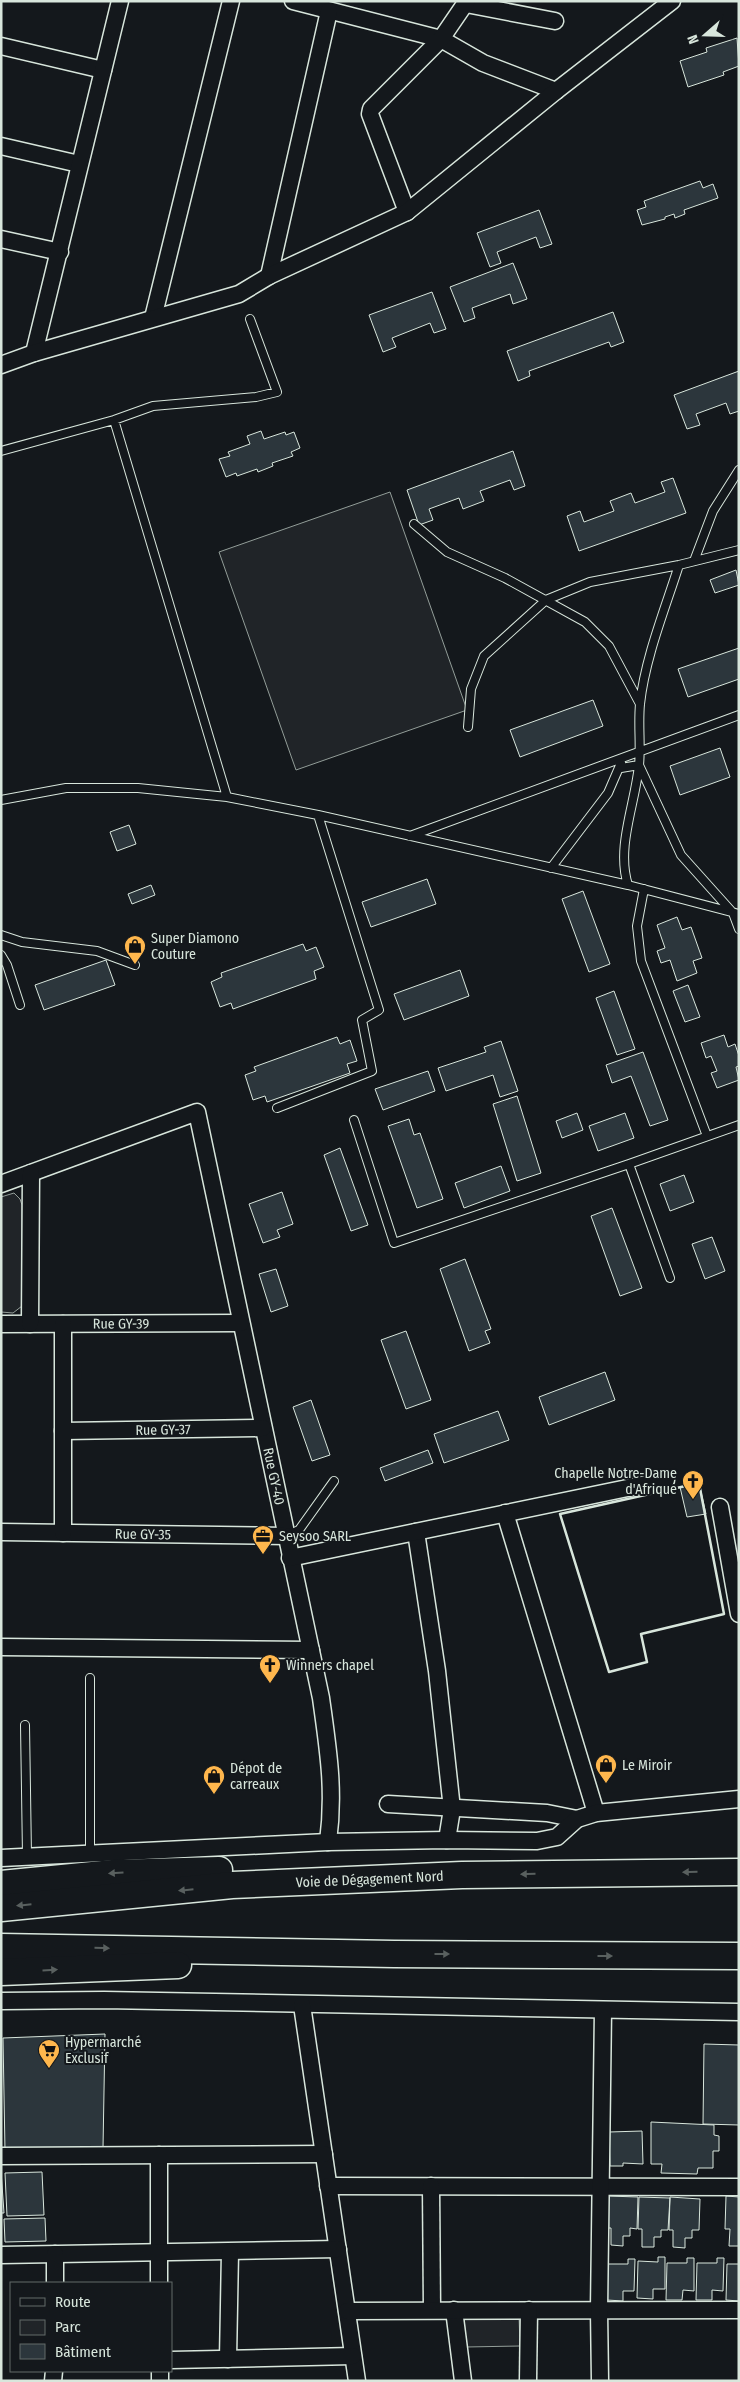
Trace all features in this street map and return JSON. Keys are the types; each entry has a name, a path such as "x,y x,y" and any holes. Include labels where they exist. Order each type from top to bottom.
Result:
{"highway":[{"path":"1,1884 114,1873 312,1868 416,1869 462,1875"},
{"name":"Voie de Dégagement Nord","path":"1,1908 232,1885 462,1875 739,1872"},
{"path":"1,1947 394,1954 739,1956"},
{"path":"1,1972 317,1961 394,1954"}],"street":[{"path":"34,353 120,1"},
{"path":"153,318 231,1"},
{"path":"293,1 441,39 483,63 556,91"},
{"path":"1,365 34,353 239,294 269,276 407,212 556,91 672,1"},
{"path":"407,212 370,114 376,101 441,39 466,3 555,22"},
{"path":"269,276 329,11"},
{"path":"1,46 104,70"},
{"path":"1,146 80,164"},
{"path":"1,239 60,252"},
{"name":"Rue GY-40","path":"31,1173 197,1112 321,1698 332,1776 332,1810 328,1842"},
{"path":"1,1184 31,1173 30,1324"},
{"name":"Rue GY-39","path":"1,1324 241,1323"},
{"path":"63,1324 63,1533"},
{"name":"Rue GY-37","path":"63,1431 263,1428"},
{"path":"290,1558 666,1480"},
{"path":"720,1507 732,1535 739,1614"},
{"path":"505,1513 596,1813"},
{"name":"Rue GY-35","path":"1,1532 286,1536"},
{"path":"416,1532 437,1671 452,1809 447,1840"},
{"path":"1,1647 311,1650"},
{"path":"1,1858 328,1842 447,1840 507,1842 547,1840 557,1837 577,1819 596,1813 739,1799"},
{"path":"388,1804 547,1813 577,1819"},
{"path":"1,2001 104,2000 739,2012"},
{"path":"302,2005 357,2381"},
{"path":"600,2381 599,2310 603,2010"},
{"path":"1,2156 324,2154"},
{"path":"159,2155 159,2282"},
{"path":"328,2186 739,2187"},
{"path":"431,2186 432,2310"},
{"path":"1,2255 158,2254 338,2249"},
{"path":"228,2359 230,2252"},
{"path":"55,2282 56,2254"},
{"path":"454,2310 463,2381"},
{"path":"528,2381 529,2310"},
{"path":"347,2311 739,2310"},
{"path":"172,2360 353,2356"}],"lane":[{"path":"1,450 114,420 153,406 256,397 277,392 250,319"},
{"path":"114,420 227,798"},
{"path":"694,561 713,511 739,470"},
{"path":"414,524 447,552 505,578 585,622 608,646 640,704"},
{"path":"468,726 471,690 484,656 546,600 590,582 679,565 739,550"},
{"path":"628,885 624,873 624,852 639,765 640,704 652,649 679,565"},
{"path":"410,836 622,756 739,715"},
{"path":"551,868 608,793 621,768 622,756"},
{"path":"621,768 639,765"},
{"path":"639,765 681,855 736,913 739,929"},
{"path":"1,800 66,788 138,788 227,798 318,815 628,885 736,913"},
{"path":"277,1108 372,1071 362,1020 379,1010 318,815"},
{"path":"644,889 637,926 640,960 707,1136"},
{"path":"1,935 22,942 97,951 135,965"},
{"path":"1,955 7,965 20,1005"},
{"path":"354,1120 394,1243 629,1164 739,1124"},
{"path":"629,1164 670,1278"},
{"path":"286,1536 299,1530 334,1482"},
{"path":"90,1678 90,1853"},
{"path":"25,1725 27,1856"}],"green space":[{"path":"390,492 467,710 296,770 219,552"},
{"path":"14,1193 20,1199 22,1205 22,1306 13,1313 1,1312 1,1197"},
{"path":"519,2315 520,2346 466,2347 464,2318"}],"building":[{"path":"737,38 739,66 723,72 724,75 688,87 680,61 707,52 706,48"},
{"path":"700,181 703,188 713,184 718,198 684,210 685,214 675,218 674,214 665,217 665,219 642,225 637,210 646,207 644,201"},
{"path":"539,210 552,244 540,248 536,237 497,252 501,263 490,267 477,233"},
{"path":"513,263 527,299 513,304 510,294 472,308 475,318 464,322 450,287"},
{"path":"432,292 446,329 434,333 430,323 392,338 396,347 383,352 369,315"},
{"path":"613,312 624,342 611,347 609,342 529,371 530,376 518,381 507,351"},
{"path":"739,371 739,411 730,414 726,403 696,414 700,425 687,429 674,395"},
{"path":"261,431 264,439 285,432 286,435 294,432 300,448 291,452 293,456 272,463 273,466 258,472 257,469 237,476 236,473 226,477 219,459 230,456 228,452 250,444 247,436"},
{"path":"513,451 525,486 514,490 510,480 480,491 484,501 463,509 459,498 429,509 433,520 419,525 407,490"},
{"path":"673,478 686,513 579,551 567,516 580,511 584,522 614,511 610,501 631,493 635,503 665,492 661,482"},
{"path":"736,570 739,585 715,593 710,580"},
{"path":"739,648 739,679 688,697 678,669"},
{"path":"593,700 603,726 520,757 510,730"},
{"path":"720,748 730,777 680,795 670,766"},
{"path":"129,825 136,844 117,851 110,832"},
{"path":"427,879 436,904 371,927 362,902"},
{"path":"151,885 155,895 132,904 128,894"},
{"path":"583,891 610,964 589,972 562,899"},
{"path":"677,917 682,930 691,927 702,958 693,961 697,973 677,981 670,960 661,963 657,951 665,948 657,925"},
{"path":"303,944 306,951 316,947 324,967 314,971 316,979 233,1009 231,1003 220,1007 211,982 222,977 221,973"},
{"path":"106,960 115,985 44,1010 35,985"},
{"path":"460,970 469,996 404,1020 394,994"},
{"path":"688,985 700,1017 685,1022 673,991"},
{"path":"614,991 635,1049 617,1055 596,998"},
{"path":"724,1035 728,1047 735,1044 739,1056 739,1066 736,1067 739,1080 717,1088 711,1073 717,1071 711,1056 706,1058 701,1043"},
{"path":"337,1037 340,1044 350,1040 357,1061 347,1064 350,1073 267,1102 265,1096 253,1100 245,1075 256,1071 254,1067"},
{"path":"501,1041 518,1091 500,1097 493,1075 446,1091 438,1068 486,1052 484,1047"},
{"path":"643,1052 668,1120 650,1126 631,1076 612,1083 606,1065"},
{"path":"428,1071 435,1091 383,1110 375,1089"},
{"path":"517,1096 541,1173 517,1181 493,1104"},
{"path":"577,1113 583,1130 562,1138 556,1121"},
{"path":"625,1113 634,1138 598,1151 589,1126"},
{"path":"409,1119 414,1135 420,1133 443,1199 417,1208 388,1126"},
{"path":"340,1148 368,1225 351,1231 324,1155"},
{"path":"501,1166 510,1191 464,1208 455,1183"},
{"path":"684,1175 694,1202 670,1211 660,1184"},
{"path":"282,1192 293,1224 277,1230 280,1237 263,1243 249,1204"},
{"path":"612,1208 642,1288 620,1296 591,1216"},
{"path":"712,1237 725,1271 705,1279 692,1244"},
{"path":"465,1259 491,1329 485,1331 490,1343 469,1351 440,1269"},
{"path":"276,1269 288,1306 271,1312 259,1274"},
{"path":"406,1331 431,1400 406,1409 381,1340"},
{"path":"605,1372 615,1400 549,1425 539,1397"},
{"path":"311,1400 330,1455 312,1461 293,1407"},
{"path":"498,1411 509,1440 444,1463 434,1434"},
{"path":"428,1450 433,1463 385,1481 380,1468"},
{"name":"Chapelle Notre-Dame d'Afrique","path":"699,1483 706,1514 687,1517 680,1487"},
{"path":"105,2034 103,2148 5,2151 3,2038"},
{"path":"704,2044 739,2045 739,2125 703,2124"},
{"path":"651,2122 714,2125 714,2135 719,2136 719,2151 713,2151 713,2168 698,2168 697,2174 661,2173 662,2164 651,2164"},
{"path":"642,2131 643,2164 623,2163 623,2166 610,2166 609,2132"},
{"path":"1,2171 4,2213 1,2213"},
{"path":"42,2172 44,2215 7,2216 5,2173"},
{"path":"608,2196 638,2197 637,2229 630,2228 630,2236 623,2236 623,2246 611,2245 611,2228 607,2228"},
{"path":"726,2196 739,2197 739,2246 729,2246 730,2229 725,2229"},
{"path":"639,2197 670,2198 668,2230 661,2230 661,2237 654,2237 654,2247 642,2247 642,2229 638,2229"},
{"path":"670,2197 700,2199 699,2230 692,2230 692,2238 685,2238 685,2248 673,2247 673,2230 669,2230"},
{"path":"45,2218 46,2241 5,2242 4,2219"},
{"path":"658,2257 665,2257 665,2289 653,2289 653,2299 637,2298 638,2261 658,2262"},
{"path":"687,2258 694,2258 694,2291 683,2290 682,2300 666,2300 667,2263 687,2263"},
{"path":"717,2258 724,2258 723,2291 712,2290 712,2300 696,2300 697,2263 717,2263"},
{"path":"628,2259 635,2259 634,2291 623,2291 623,2301 607,2300 608,2264 628,2264"},
{"path":"727,2264 739,2264 739,2301 726,2300"}],"wall":[{"path":"699,1483 724,1614 641,1634 647,1662 609,1672 560,1514 699,1483"}],"place":[{"name":"Super Diamono Couture","path":"135,965"},
{"name":"Chapelle Notre-Dame d'Afrique","path":"693,1500"},
{"name":"Seysoo SARL","path":"263,1555"},
{"name":"Winners chapel","path":"270,1684"},
{"name":"Le Miroir","path":"606,1784"},
{"name":"Dépot de carreaux","path":"214,1795"},
{"name":"Hypermarché Exclusif","path":"49,2069"}]}
